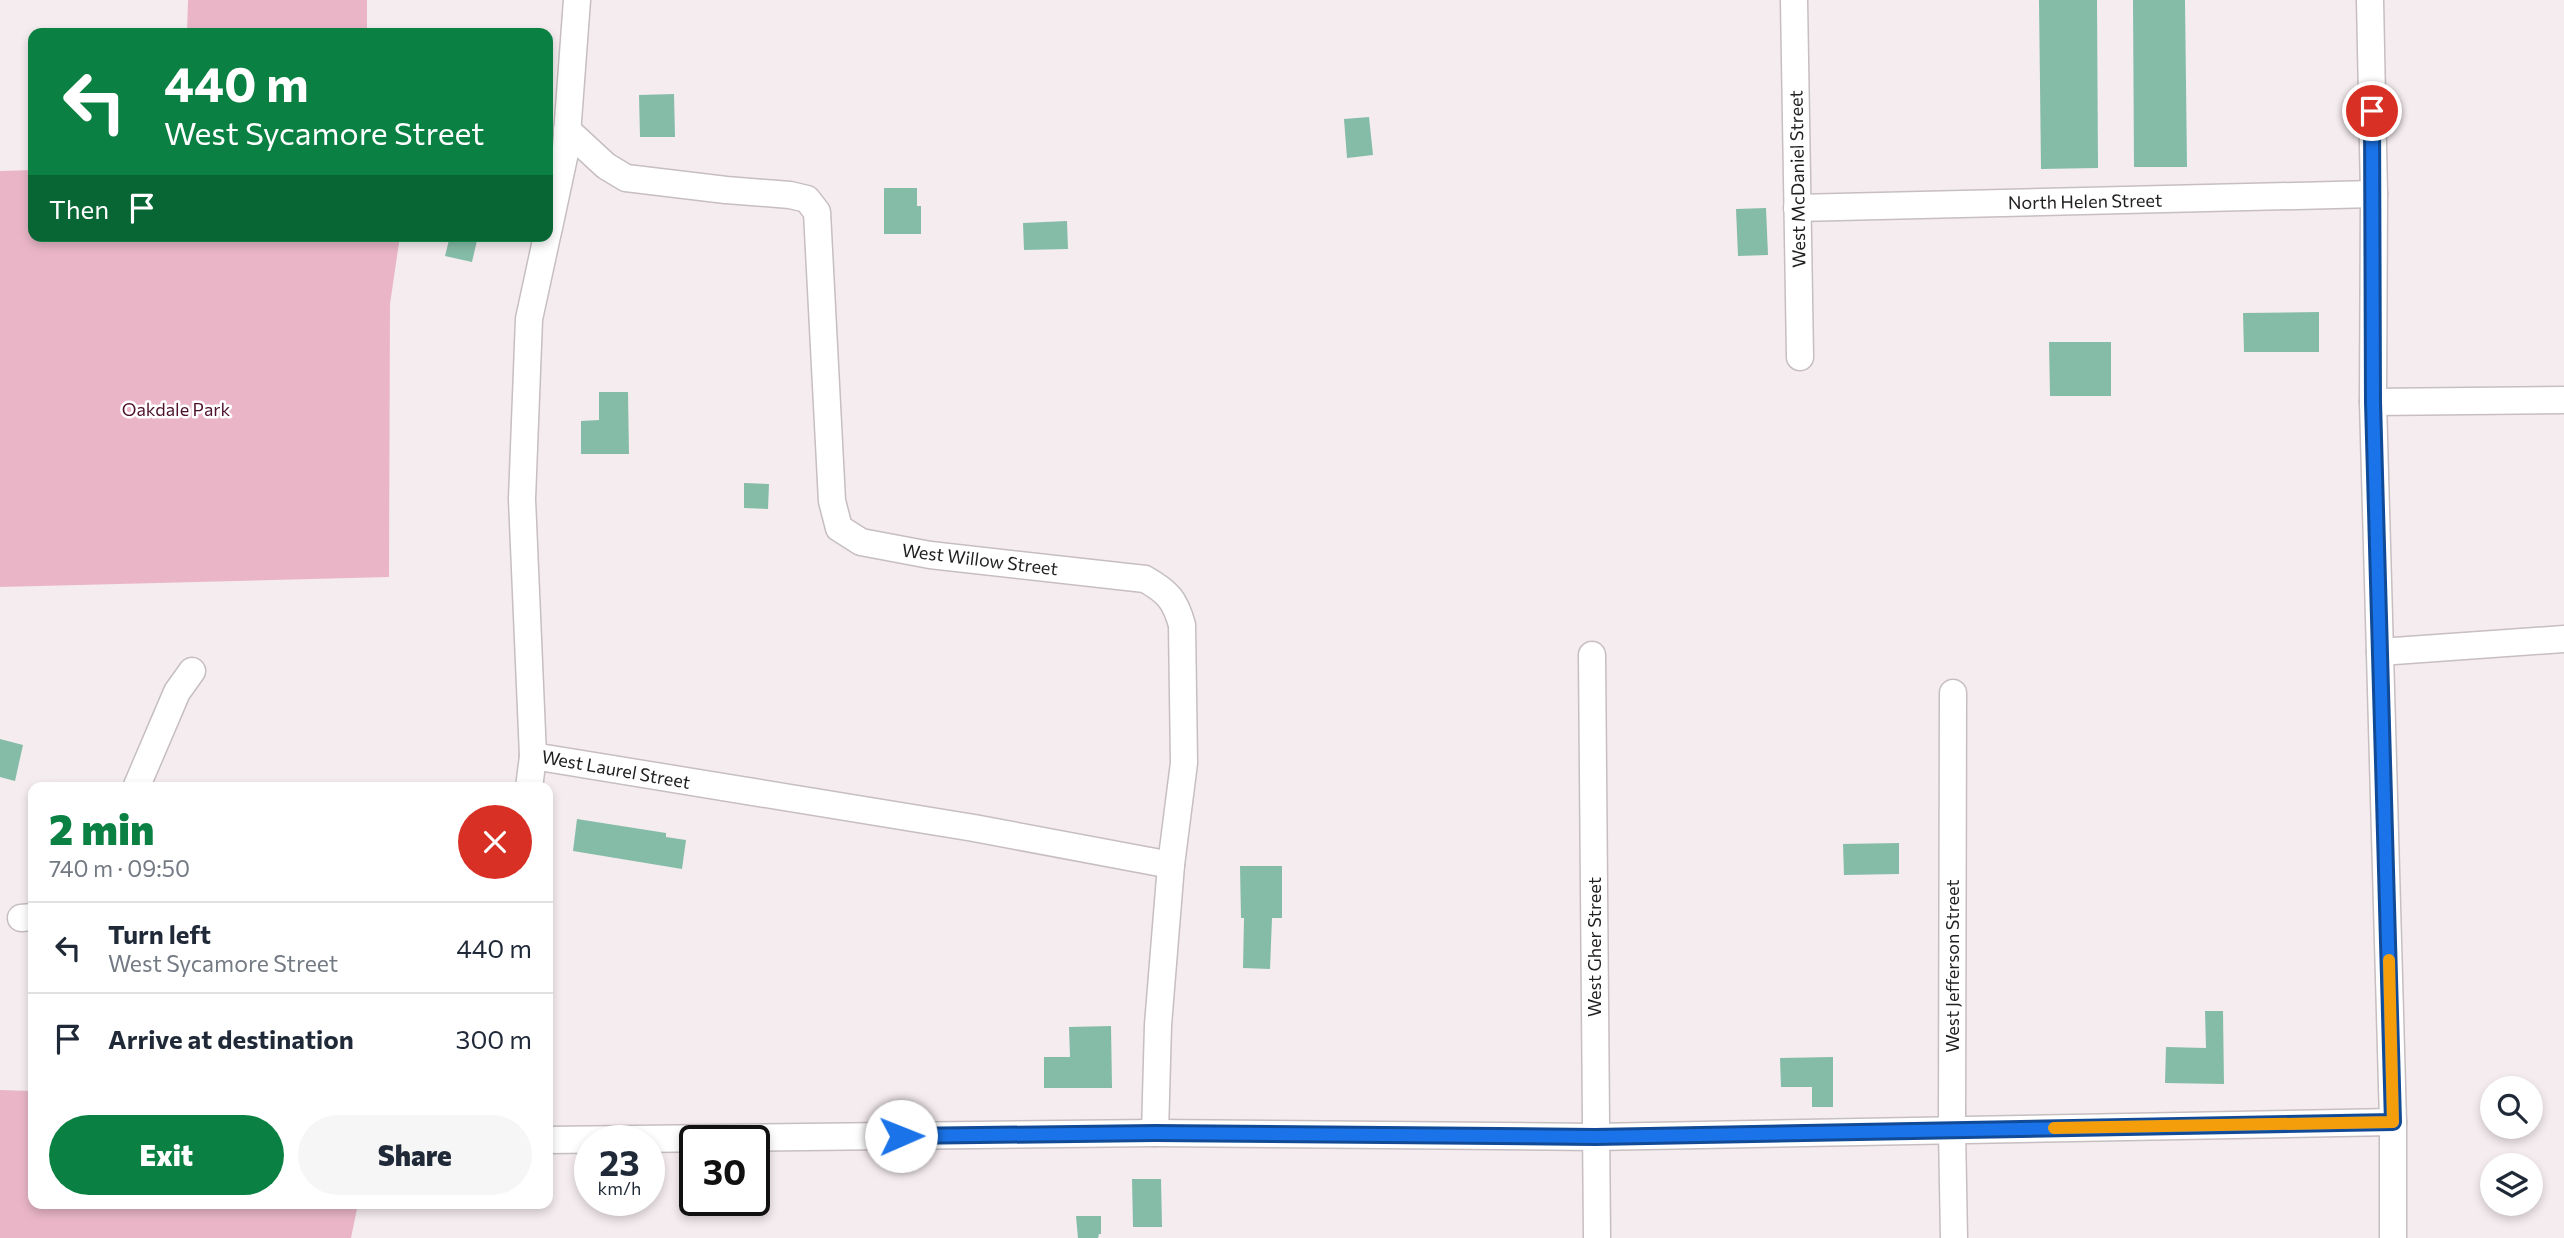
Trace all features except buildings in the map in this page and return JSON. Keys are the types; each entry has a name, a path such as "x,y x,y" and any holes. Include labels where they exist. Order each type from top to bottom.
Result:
{"street":[{"name":"West Laurel Street","path":"553,207 566,148 577,0"},
{"name":"West McDaniel Street","path":"1794,0 1800,358"},
{"path":"2370,0 2374,194 2373,402 2393,1122 2393,1238"},
{"name":"West Willow Street","path":"568,130 606,166 626,178 790,195 807,199 817,212 832,501 839,528 861,542 930,555 1145,579 1166,590 1178,609 1182,625 1184,763 1171,864 1157,1033 1155,1133"},
{"name":"North Helen Street","path":"1797,208 2374,194"},
{"name":"West Laurel Street","path":"545,242 528,319 522,499 533,756 974,828 1171,864"},
{"path":"2373,402 2564,400"},
{"path":"2380,652 2564,639"},
{"name":"West Gher Street","path":"1592,655 1597,1238"},
{"path":"139,782 177,692 192,671"},
{"name":"West Jefferson Street","path":"1953,693 1954,1238"},
{"path":"530,782 533,756"},
{"path":"553,1140 1155,1133 1595,1137 2393,1122"}],"green space":[{"path":"188,0 367,0 367,28 187,28"},
{"name":"Oakdale Park","path":"28,170 28,242 399,242 390,304 389,577 0,587 0,171"},
{"path":"0,1090 28,1091 28,1209 357,1209 351,1238 0,1238"}],"slow traffic":[{"path":"2054,1128 2393,1122 2389,960"}],"route":[{"path":"901,1136 1155,1133 1595,1137 2393,1122 2373,402 2372,111"}]}
